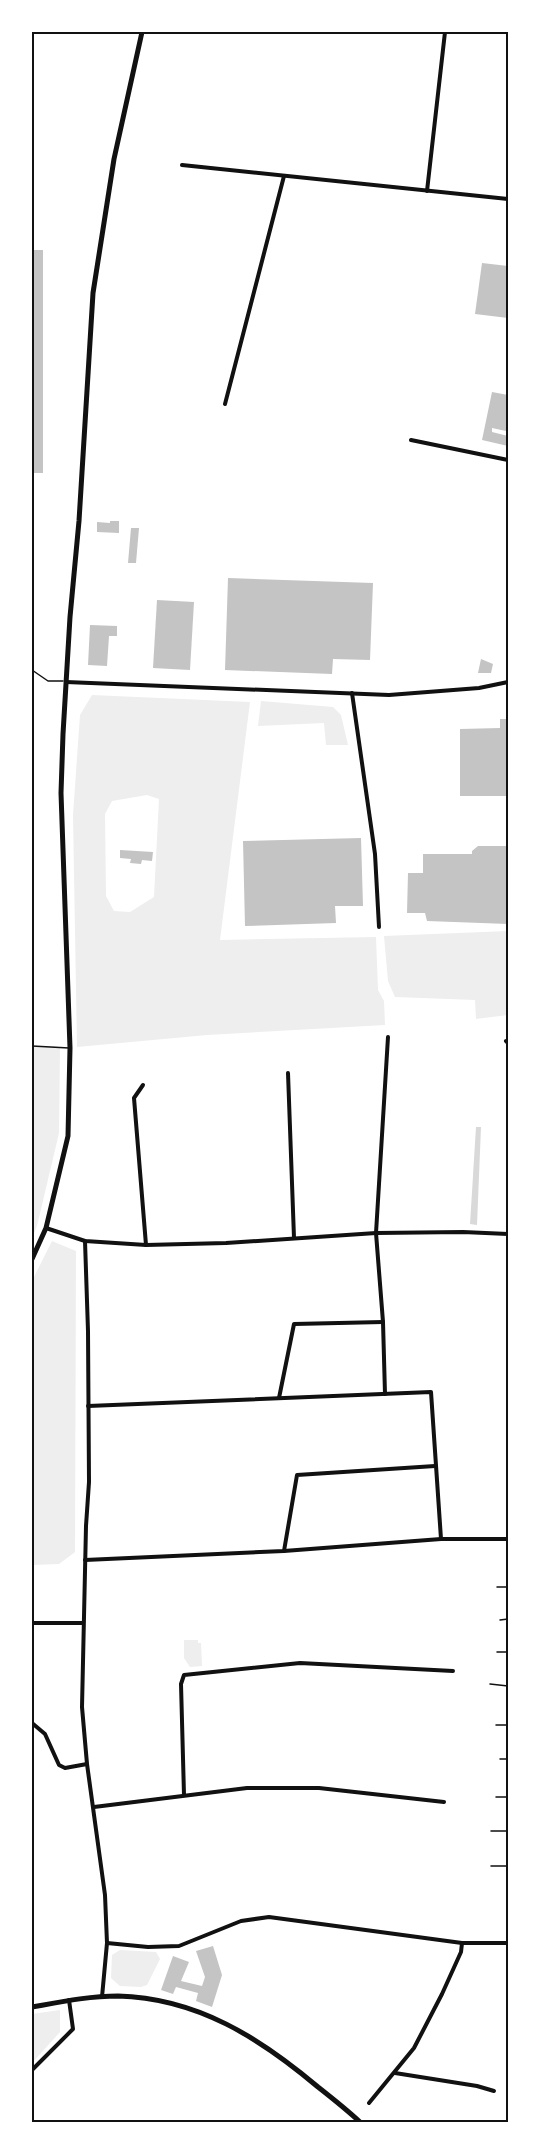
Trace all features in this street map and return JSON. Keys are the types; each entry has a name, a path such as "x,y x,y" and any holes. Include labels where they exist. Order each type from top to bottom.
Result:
{"main road":[{"path":"32,1259 46,1228 68,1136 70,1048 61,793 66,682 80,521 93,293 114,159 142,32"},
{"path":"32,2007 102,1997 126,1997 160,2001 197,2012 231,2025 251,2036 292,2065 360,2122"}],"street":[{"path":"427,191 445,32"},
{"path":"182,165 508,199"},
{"path":"225,404 284,176"},
{"path":"411,440 508,460"},
{"path":"66,682 352,693 427,693 479,688 508,682"},
{"path":"352,693 375,854 379,927"},
{"path":"385,1394 383,1322 376,1233 388,1036"},
{"path":"288,1073 294,1238"},
{"path":"508,1074 508,1081"},
{"path":"143,1085 134,1098 146,1245"},
{"path":"46,1228 85,1241 146,1245 226,1244 376,1233 508,1234"},
{"path":"85,1241 89,1482 82,1707 87,1764 105,1895 107,1943 102,1997"},
{"path":"279,1398 294,1324 383,1322"},
{"path":"88,1406 431,1392 441,1539"},
{"path":"284,1551 297,1474 435,1466"},
{"path":"85,1560 284,1551 441,1539 508,1539"},
{"path":"32,1623 83,1623"},
{"path":"184,1795 181,1684 184,1675 300,1662 453,1671"},
{"path":"32,1723 50,1741 59,1765 65,1767 87,1764"},
{"path":"94,1807 247,1788 319,1788 444,1802"},
{"path":"107,1943 172,1947 201,1939 241,1921 269,1917 462,1943 508,1943"},
{"path":"369,2103 414,2048 442,1994 461,1952 462,1943"},
{"path":"32,2070 72,2029 69,2001"},
{"path":"394,2073 477,2086 494,2091"}],"lane":[{"path":"32,670 48,681 66,682"},
{"path":"32,1046 70,1048"}],"path":[{"path":"497,1587 508,1587"},
{"path":"500,1620 508,1620"},
{"path":"497,1652 508,1652"},
{"path":"489,1684 508,1686"},
{"path":"496,1725 508,1725"},
{"path":"500,1759 508,1759"},
{"path":"496,1797 508,1797"},
{"path":"491,1831 508,1831"},
{"path":"491,1866 508,1866"}],"shaded area":[{"path":"92,695 250,702 220,940 376,937 378,990 384,1001 385,1025 207,1035 77,1047 73,815 80,715","holes":["147,795 159,799 154,897 130,912 114,911 106,896 105,814 112,801"]},
{"path":"261,701 333,707 341,715 348,745 326,745 324,723 258,726"},
{"path":"508,931 508,1015 476,1019 475,1000 395,997 388,981 384,936"},
{"path":"32,1046 60,1047 59,1133 37,1226 32,1238"},
{"path":"476,1127 481,1127 477,1225 470,1224"},
{"path":"52,1241 76,1251 75,1552 59,1564 32,1565 32,1281"},
{"path":"184,1640 198,1640 198,1643 201,1643 202,1666 190,1667 184,1658"},
{"path":"120,1950 156,1952 160,1959 147,1985 120,1986 111,1978 112,1955"},
{"path":"60,2010 60,2032 32,2063 32,2014"}],"building":[{"path":"32,250 43,250 43,473 32,473"},
{"path":"482,263 508,266 508,318 475,314"},
{"path":"492,392 508,395 506,431 492,428 492,432 508,436 508,446 482,440"},
{"path":"110,521 119,521 119,533 97,532 97,522 110,523"},
{"path":"131,528 139,528 136,563 128,563"},
{"path":"228,578 373,583 370,660 333,659 332,674 225,670"},
{"path":"157,600 194,602 190,670 153,668"},
{"path":"90,625 117,626 117,636 109,636 107,666 88,665"},
{"path":"481,659 493,664 491,673 478,673"},
{"path":"500,719 508,719 508,796 460,796 460,729 500,728"},
{"path":"361,838 363,906 335,906 336,923 245,926 243,841"},
{"path":"478,846 508,846 508,924 427,921 425,913 407,913 408,873 423,873 423,854 472,854"},
{"path":"120,850 153,852 152,861 142,860 141,864 130,863 131,859 120,858"},
{"path":"213,1946 222,1975 212,2007 196,2001 198,1993 176,1987 173,1994 161,1990 173,1956 189,1962 181,1981 202,1986 205,1977 196,1951"}]}
